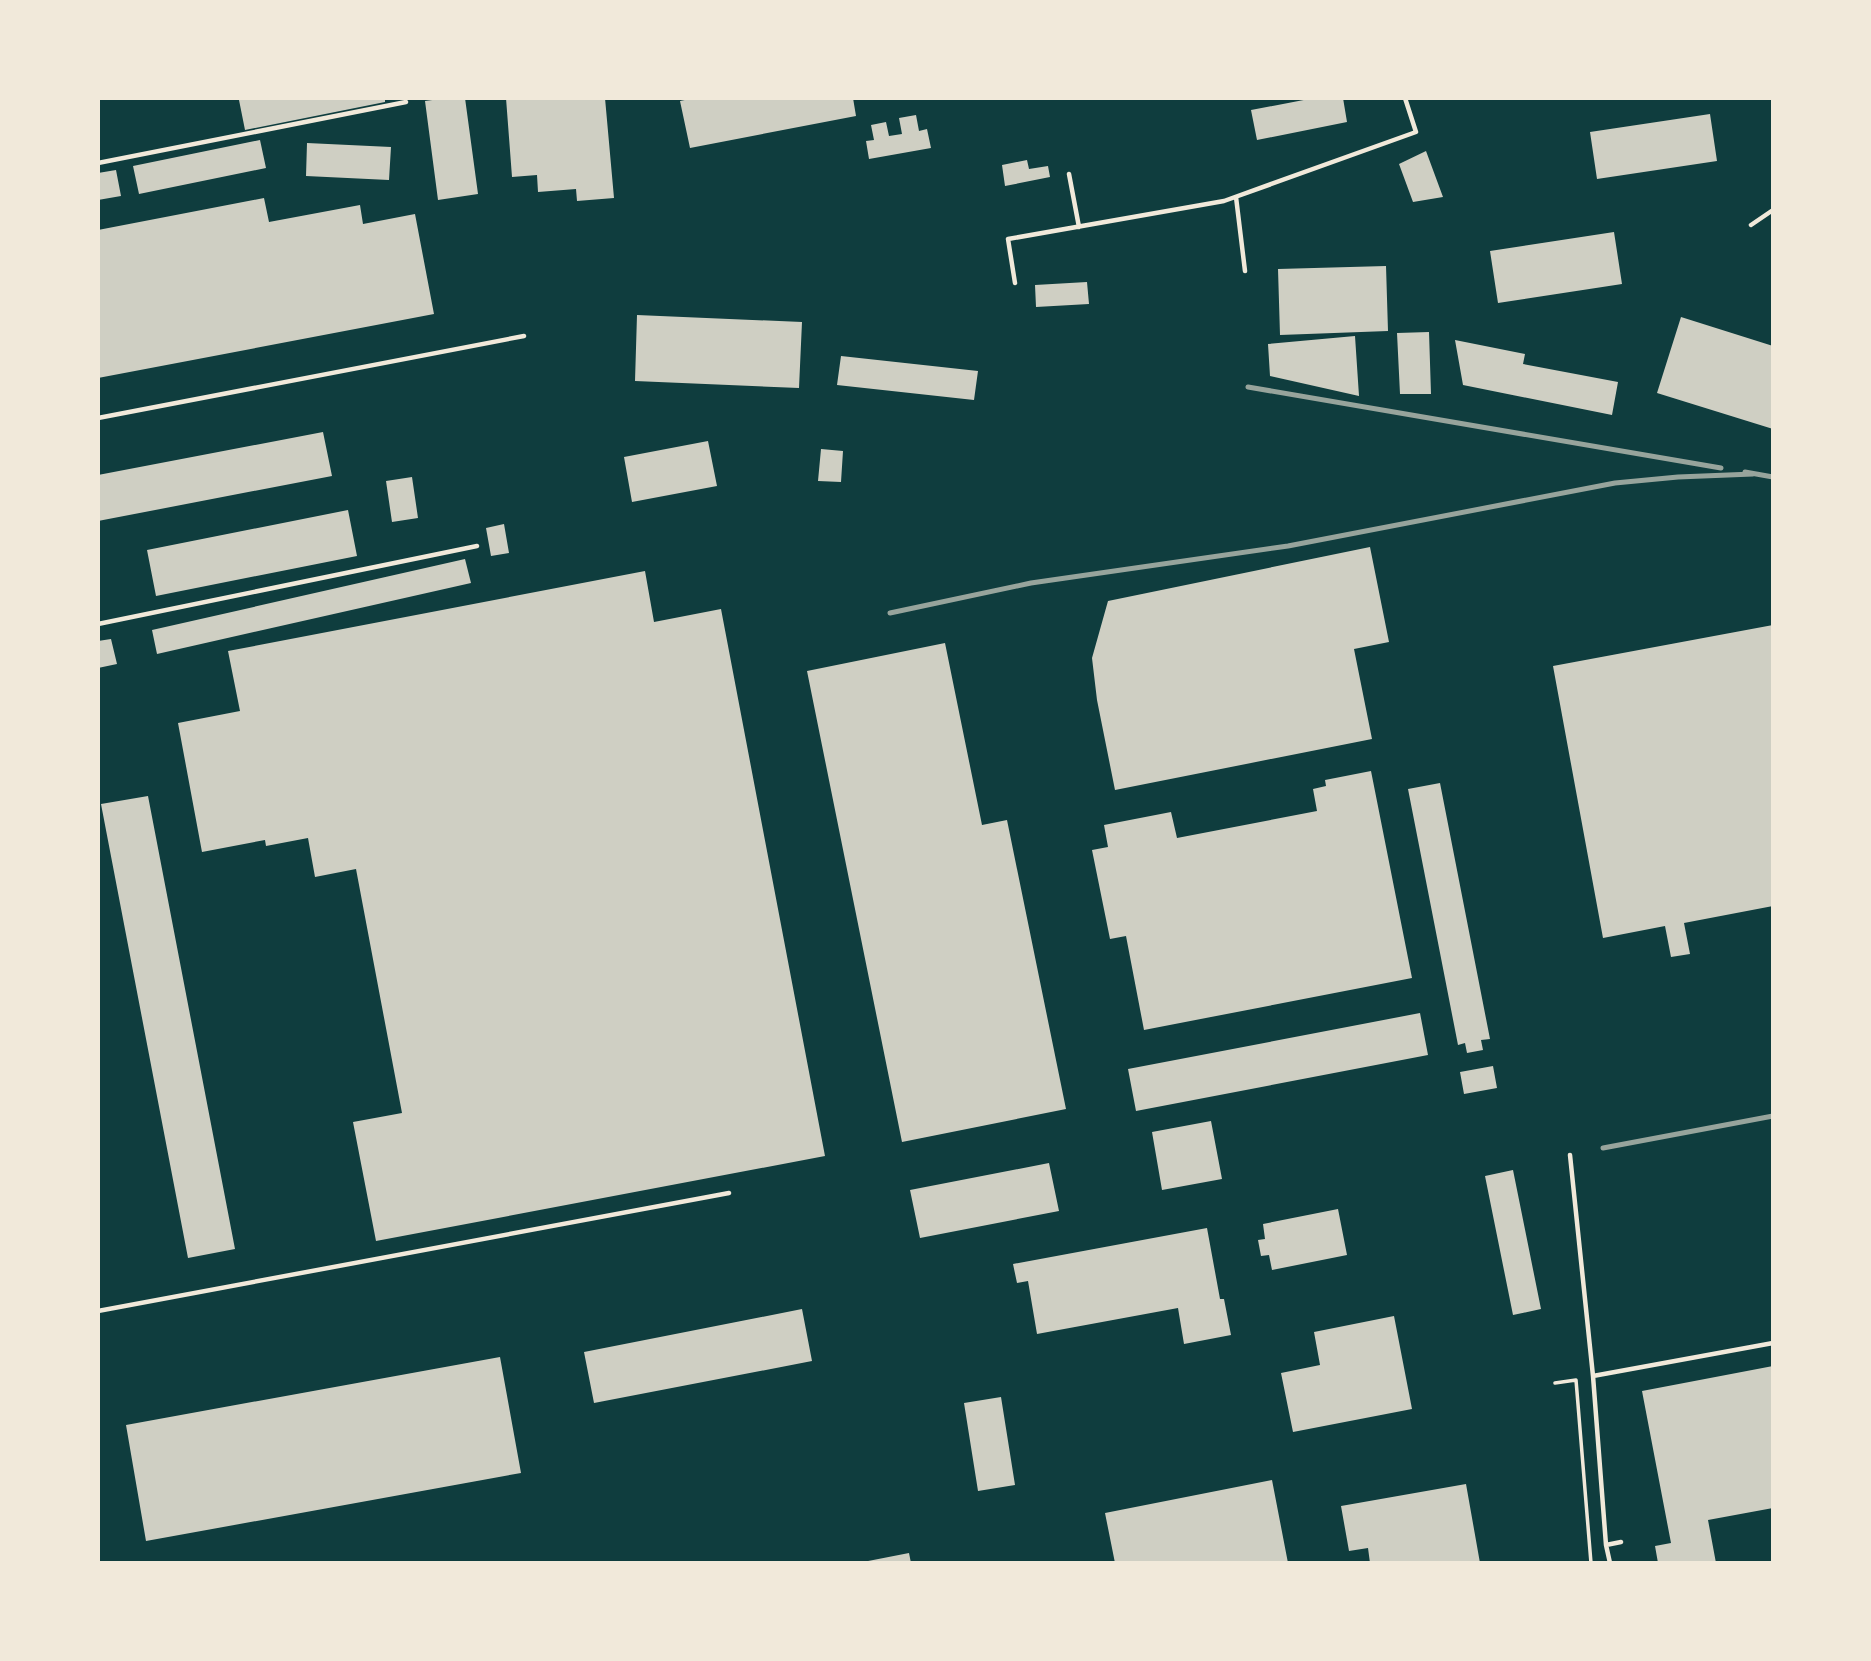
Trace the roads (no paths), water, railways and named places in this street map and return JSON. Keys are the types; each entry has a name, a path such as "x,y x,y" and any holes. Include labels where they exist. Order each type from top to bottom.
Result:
{"lane":[{"path":"1015,284 1008,239 1236,197 1416,132 1405,98"},
{"path":"98,163 406,102"},
{"path":"1069,174 1079,227"},
{"path":"1236,197 1245,271"},
{"path":"1751,225 1773,210"},
{"path":"98,418 524,336"},
{"path":"98,624 477,546"},
{"path":"1570,1155 1593,1376 1606,1545 1610,1563"},
{"path":"98,1311 729,1194"},
{"path":"1593,1376 1773,1343"},
{"path":"1606,1545 1622,1542"}],"railway":[{"path":"1248,387 1721,468"},
{"path":"1745,472 1773,477"},
{"path":"890,613 1031,583 1288,546 1615,483 1753,474"},
{"path":"1603,1148 1773,1116"}]}
